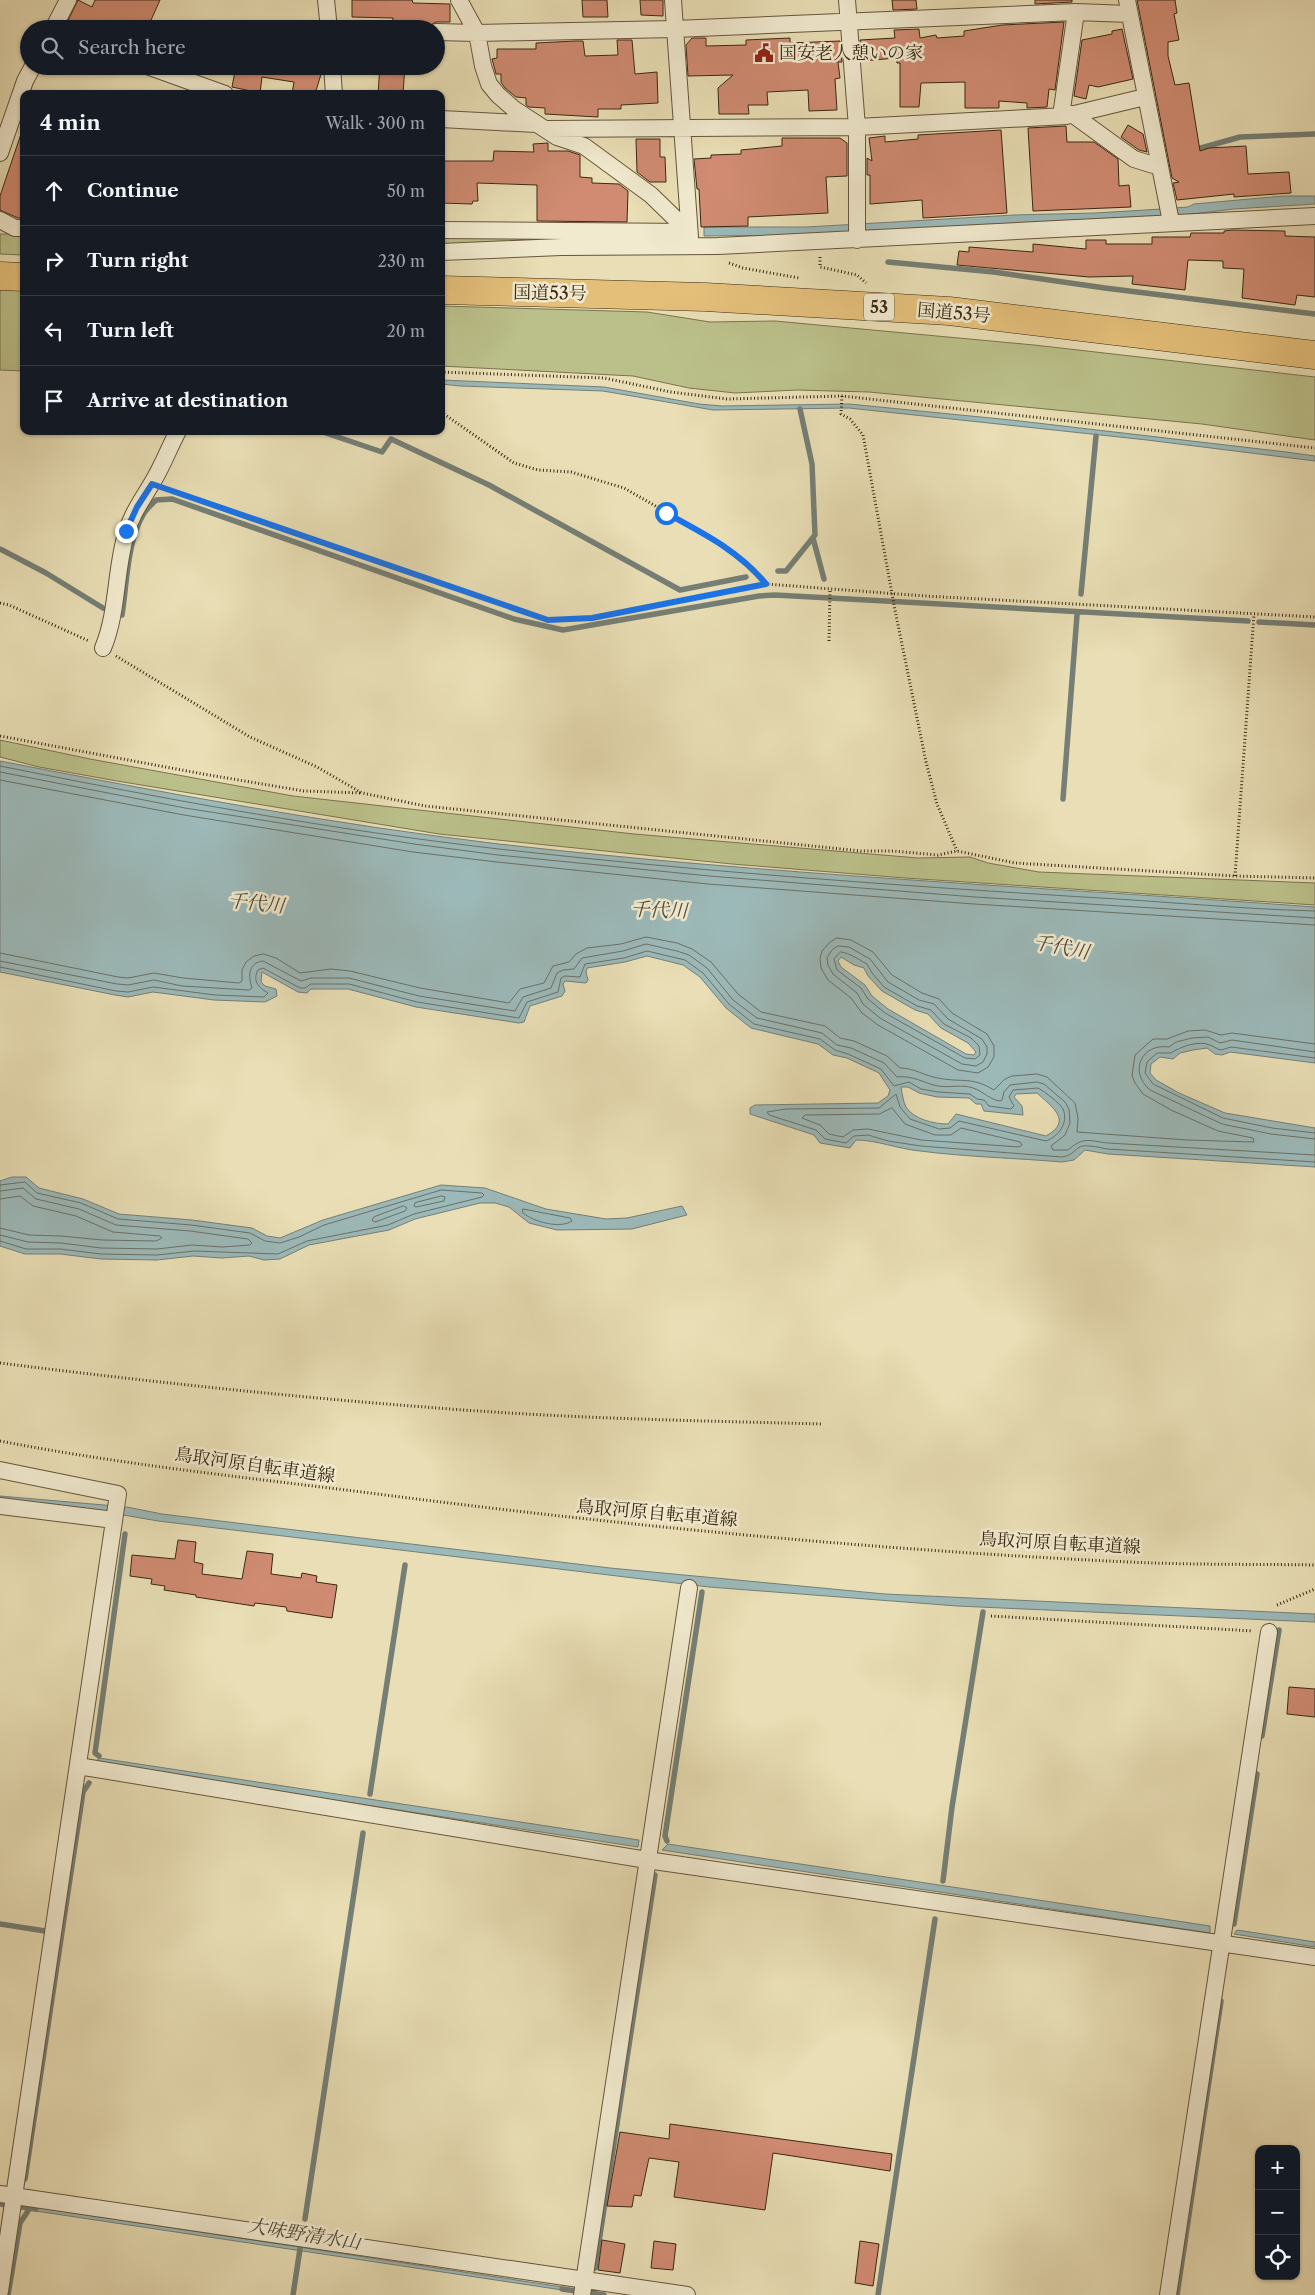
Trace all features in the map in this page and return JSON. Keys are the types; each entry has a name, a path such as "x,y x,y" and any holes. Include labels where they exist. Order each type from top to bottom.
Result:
{"highway":[{"path":"0,276 20,277"},
{"name":"国道53号","path":"445,290 706,297 949,311 1315,355"}],"street":[{"path":"58,20 68,0"},
{"path":"326,0 327,20"},
{"path":"459,0 477,33 483,66 489,84 514,109 557,137 584,146 651,195 690,240"},
{"path":"673,0 690,240"},
{"path":"847,0 857,127 857,240"},
{"path":"445,32 675,30 849,22 1019,7 1076,12 1128,7 1171,222"},
{"path":"1067,115 1076,12"},
{"path":"22,90 28,75"},
{"path":"172,75 214,90"},
{"path":"333,75 334,90"},
{"path":"0,153 20,95"},
{"path":"445,119 542,127 682,130 857,127 1067,115 1145,97"},
{"path":"1067,115 1134,159 1160,167"},
{"path":"445,230 690,240 718,246 1315,216"},
{"path":"0,220 15,228 20,228"},
{"path":"445,252 690,240"},
{"path":"103,648 108,635 120,553 126,531 176,435"},
{"path":"0,1470 118,1494 78,1766 7,2195 0,2291"},
{"path":"0,1506 114,1520"},
{"path":"584,2287 689,1588"},
{"path":"1168,2295 1269,1632"},
{"path":"78,1766 647,1860 1315,1956"},
{"path":"7,2195 584,2287 687,2295"}],"path":[{"path":"819,241 820,267 857,275 869,286"},
{"path":"718,246 725,262 743,268 802,279"},
{"path":"445,372 604,378 681,394 727,399 842,396 1315,448"},
{"path":"842,396 841,414 850,419 863,435 892,593 935,796 957,851"},
{"path":"445,415 514,463 538,470 586,476 624,488 724,545 756,572 766,584"},
{"path":"152,484 541,619 592,618 766,584 830,590 1315,617"},
{"path":"829,641 830,590"},
{"path":"0,603 17,608 103,648 250,738 316,767 362,793"},
{"path":"1235,876 1254,614"},
{"path":"0,736 304,791 362,793 425,806 673,833 860,851 893,851 938,855 957,851 973,853 995,861 1015,863 1235,876 1315,878"},
{"path":"0,1363 264,1392 477,1411 615,1419 823,1424"},
{"name":"鳥取河原自転車道線","path":"0,1441 48,1450 180,1469 548,1517 864,1545 1131,1562 1315,1565"},
{"path":"1277,1605 1315,1589"},
{"path":"991,1616 1269,1632"}],"green space":[{"path":"0,234 20,234 20,255 0,254"},
{"path":"445,236 611,239 445,246"},
{"path":"0,287 20,289 20,371 0,370"},
{"path":"445,306 647,312 710,322 775,321 1034,345 1315,377 1315,440 1202,424 869,392 797,390 735,393 689,388 633,376 445,366"},
{"path":"0,740 90,759 293,796 634,834 918,858 970,857 988,863 1039,872 1315,883 1315,905 905,878 732,864 439,834 39,767 0,757"}],"water":[{"path":"1283,196 1315,196 1315,204 1234,209 1150,219 993,224 817,235 704,236 704,227 807,227 1014,215 1096,213 1188,207 1194,204"},
{"path":"445,380 604,387 699,404 722,406 849,404 1011,420 1286,452 1315,456 1315,461 1147,440 849,408 713,410 603,391 445,384"},
{"name":"千代川","path":"0,761 311,817 499,844 703,864 907,880 1315,907 1315,1063 1230,1052 1222,1055 1215,1054 1207,1048 1180,1053 1173,1059 1160,1057 1151,1064 1150,1073 1156,1080 1179,1093 1225,1113 1315,1128 1315,1167 1108,1154 1085,1150 1074,1160 1062,1162 938,1153 912,1150 864,1140 856,1140 850,1148 820,1143 814,1135 750,1114 750,1108 755,1105 878,1103 888,1096 890,1090 879,1073 847,1058 833,1055 818,1044 751,1028 726,1008 700,977 683,965 647,956 625,962 587,968 588,980 586,983 565,981 563,984 565,991 562,996 530,1006 524,1022 519,1023 416,1007 348,989 311,989 307,993 298,992 262,972 261,982 265,986 276,989 277,996 265,1002 214,1000 153,992 128,997 0,972","holes":["841,957 854,965 864,968 868,976 882,991 915,1010 928,1014 941,1028 968,1043 976,1052 974,1055 966,1054 888,1009 872,996 865,985 841,967 838,961","901,1087 908,1087 919,1093 937,1097 969,1098 976,1104 981,1104 984,1111 1023,1115 1022,1106 1014,1097 1016,1094 1037,1093 1057,1114 1059,1119 1058,1125 1046,1136 956,1114 948,1124 930,1122 919,1118 909,1111 904,1102"]},
{"path":"12,1177 26,1177 39,1188 83,1199 119,1214 192,1220 252,1228 267,1236 280,1238 323,1220 441,1185 485,1188 546,1209 606,1219 627,1218 682,1206 687,1215 632,1229 557,1230 529,1223 509,1207 495,1203 480,1203 415,1219 389,1230 309,1245 280,1259 264,1260 249,1256 222,1258 193,1256 157,1260 101,1259 60,1254 25,1254 0,1246 0,1181"},
{"path":"0,1496 127,1507 162,1514 610,1568 885,1594 1315,1614 1315,1622 957,1606 709,1587 158,1521 100,1511 0,1501"},
{"path":"99,1758 639,1840 638,1847 94,1763"},
{"path":"668,1844 1210,1926 1210,1933 662,1850"},
{"path":"1237,1930 1315,1942 1315,1947 1234,1934"},
{"path":"28,2206 569,2288 569,2291 29,2210"}],"building":[{"path":"78,0 92,7 95,0 160,0 151,20 68,20"},
{"path":"352,0 412,0 413,3 450,4 450,22 445,22 445,20 393,20 393,18 352,17"},
{"path":"582,0 607,0 608,17 583,17"},
{"path":"640,0 663,0 663,16 641,15"},
{"path":"892,0 916,0 917,9 893,10"},
{"path":"1035,0 1072,0 1072,2 1035,4"},
{"path":"1137,0 1175,0 1177,13 1174,14 1179,40 1168,42 1168,56 1175,85 1189,83 1200,151 1209,148 1246,146 1248,174 1289,172 1291,193 1234,197 1234,194 1177,200 1173,183 1179,182 1172,178"},
{"path":"1064,22 1055,90 1049,89 1047,107 1027,108 1027,103 999,101 999,108 965,108 965,82 921,83 919,107 900,107 900,63 897,63 896,58 862,61 860,40 895,38 894,30 919,29 920,38 936,35 937,38 964,36 964,31 1002,25"},
{"path":"1122,29 1133,79 1098,87 1089,85 1086,99 1074,96 1082,40 1112,34 1112,31"},
{"path":"692,38 706,38 706,46 746,45 746,40 790,38 790,43 840,41 842,62 838,62 840,78 835,79 837,110 809,111 808,90 767,92 768,105 748,105 749,114 719,114 718,88 733,75 688,76 686,45"},
{"path":"617,40 632,40 635,74 657,72 658,103 621,105 621,109 598,109 598,117 545,114 545,108 529,107 526,105 526,98 516,97 505,88 501,82 501,74 496,74 492,59 497,58 497,49 536,49 536,43 575,41 583,41 585,56 618,55"},
{"path":"234,75 321,75 316,90 293,90 294,82 262,77 260,90 246,90 232,87"},
{"path":"379,75 404,75 403,90 378,90"},
{"path":"1128,125 1143,134 1147,152 1139,150 1121,137"},
{"path":"1066,126 1067,142 1094,142 1118,159 1119,186 1129,185 1131,207 1033,211 1028,128"},
{"path":"1001,130 1007,213 923,218 922,200 870,204 870,175 867,175 867,158 872,161 869,138 885,136 885,142 918,139 918,135"},
{"path":"20,137 20,218 0,210 0,196"},
{"path":"782,138 840,138 847,143 847,176 826,177 828,213 748,217 748,226 701,227 699,189 697,189 694,159 711,158 711,155 741,154 741,150 782,146"},
{"path":"636,139 660,139 660,157 665,157 666,182 650,182 637,172"},
{"path":"548,143 548,151 568,151 580,155 580,177 592,178 592,183 619,184 628,191 627,222 537,221 537,185 477,183 478,201 473,201 472,204 445,203 445,161 493,161 494,151 534,152 533,144"},
{"path":"1224,231 1285,231 1285,236 1315,237 1315,297 1297,295 1295,305 1242,298 1244,269 1223,268 1223,261 1188,260 1185,290 1132,284 1133,276 1089,277 957,265 959,251 969,252 969,247 1033,252 1033,244 1086,249 1086,240 1106,240 1106,244 1152,244 1152,237 1190,237 1191,233 1224,233"},
{"path":"178,1540 196,1542 194,1562 203,1564 202,1574 242,1579 247,1551 273,1554 271,1574 301,1578 302,1573 317,1576 316,1582 337,1585 332,1618 287,1611 286,1607 255,1603 254,1606 196,1597 196,1595 164,1590 165,1586 151,1584 152,1579 130,1576 132,1555 175,1559"},
{"path":"1289,1687 1315,1689 1315,1717 1287,1714"},
{"path":"670,2124 892,2154 890,2171 773,2153 765,2210 674,2197 679,2162 649,2158 641,2196 634,2195 632,2207 607,2206 620,2132 669,2139"},
{"path":"602,2240 625,2244 620,2273 598,2270"},
{"path":"654,2241 676,2244 673,2270 651,2268"},
{"path":"860,2241 879,2244 873,2286 855,2283"}],"waterway":[{"path":"1194,150 1240,137 1315,134"},
{"path":"888,262 994,272 1315,314"},
{"path":"778,571 786,571 815,535 812,464 800,409"},
{"path":"332,435 382,452 391,439 489,485 680,590 746,577"},
{"path":"1081,594 1096,436"},
{"path":"122,615 128,564 138,526 143,515 156,500 172,499 514,619 563,630 759,596 775,595 1248,621"},
{"path":"813,538 824,579"},
{"path":"0,549 46,573 103,608"},
{"path":"1063,799 1077,615"},
{"path":"1259,622 1315,625"},
{"path":"99,1756 95,1753 125,1534"},
{"path":"370,1794 405,1565"},
{"path":"667,1841 665,1836 702,1592"},
{"path":"943,1881 952,1807 983,1612"},
{"path":"1262,1736 1279,1630"},
{"path":"1234,1924 1257,1774"},
{"path":"25,2179 83,1792 89,1783"},
{"path":"305,2219 363,1833"},
{"path":"595,2268 655,1875"},
{"path":"878,2295 935,1919"},
{"path":"0,1924 45,1931"},
{"path":"1177,2295 1221,2001"},
{"name":"大味野清水山","path":"0,2204 36,2209"},
{"path":"8,2295 20,2223 28,2211"},
{"path":"293,2295 300,2249"},
{"name":"大味野清水山","path":"562,2289 604,2295"}],"place":[{"name":"国安老人憩いの家","path":"764,53"}],"route":[{"path":"126,531 137,507 152,484 548,620 592,618 766,584 756,572 724,545 666,513"}]}
